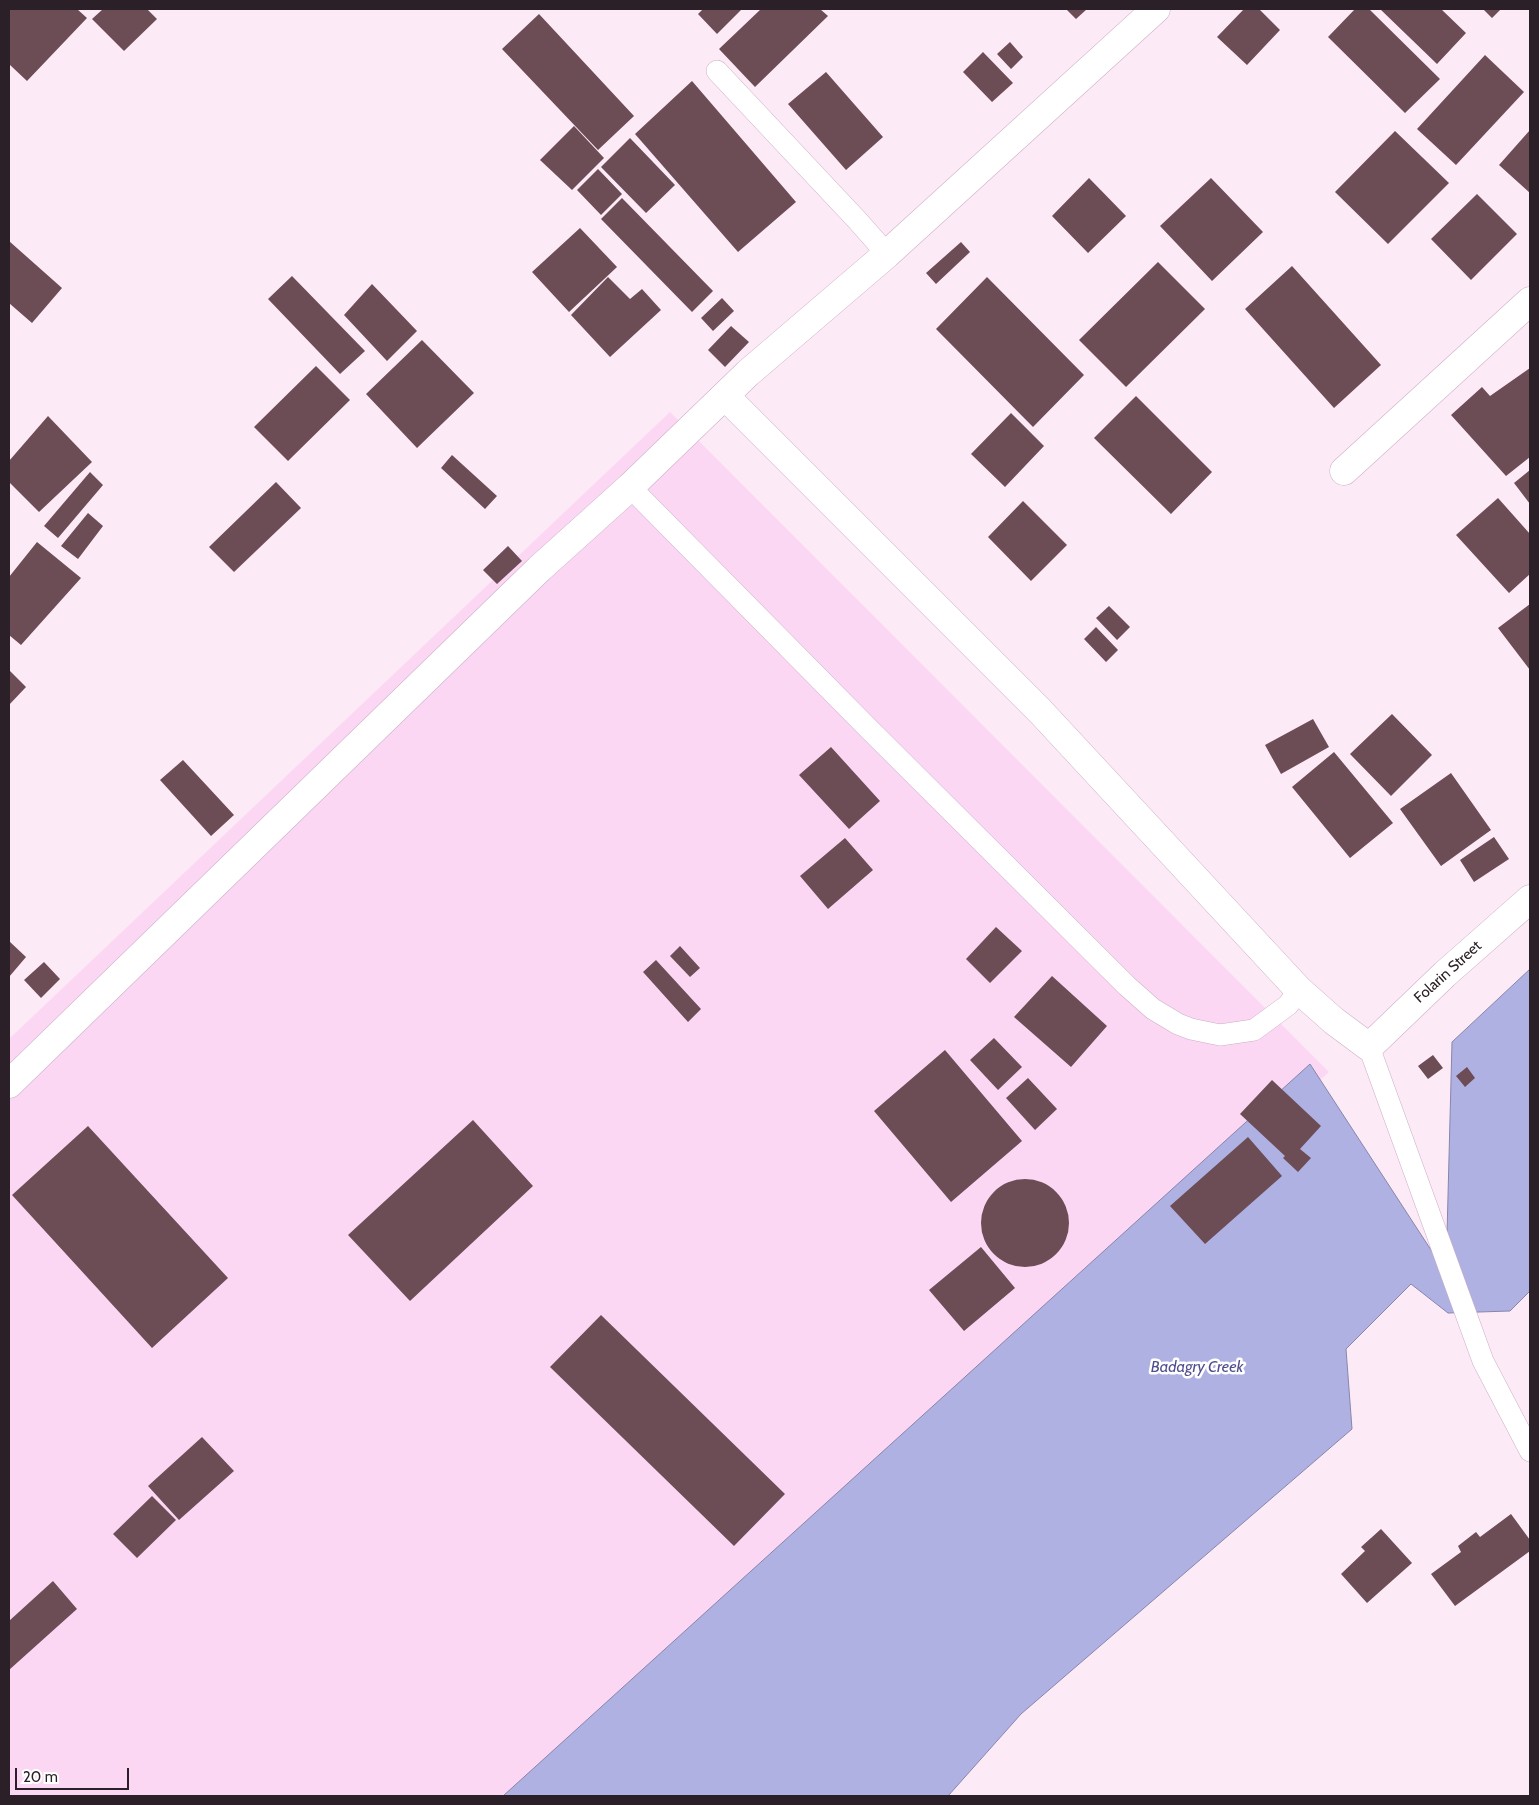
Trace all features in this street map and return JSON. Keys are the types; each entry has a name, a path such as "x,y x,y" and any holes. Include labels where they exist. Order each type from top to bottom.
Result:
{"street":[{"path":"9,1084 539,569 630,487 748,373 887,254 1156,9"},
{"path":"1344,471 1530,301"},
{"path":"725,396 1040,711 1299,990 1334,1021 1369,1047"},
{"name":"Folarin Street","path":"1369,1047 1445,974 1530,899"}],"lane":[{"path":"717,71 858,220 887,254"},
{"path":"630,487 886,747 1127,986 1153,1009 1184,1027 1220,1035 1254,1030 1288,1005 1299,990"},
{"path":"1369,1047 1483,1361 1530,1452"}],"shaded area":[{"path":"670,412 1329,1072 520,1796 9,1796 9,1039"}],"water":[{"name":"Badagry Creek","path":"1530,969 1530,1291 1510,1311 1448,1313 1411,1284 1346,1349 1352,1429 1021,1714 948,1796 503,1796 1310,1064 1446,1273 1452,1042"}],"building":[{"path":"9,9 77,9 87,18 27,81 9,64"},
{"path":"103,9 147,9 157,19 124,51 92,19"},
{"path":"703,9 742,9 717,34 698,14"},
{"path":"761,9 820,9 828,16 755,87 719,49"},
{"path":"1066,9 1087,9 1076,19"},
{"path":"1244,9 1259,9 1280,30 1247,65 1217,37"},
{"path":"1355,9 1369,9 1440,79 1405,113 1328,37"},
{"path":"1380,9 1441,9 1466,33 1437,64"},
{"path":"1483,9 1501,9 1492,18"},
{"path":"539,14 634,116 598,150 502,49"},
{"path":"1010,42 1023,57 1011,69 997,54"},
{"path":"983,52 1013,83 992,102 963,72"},
{"path":"1485,55 1524,92 1456,165 1417,129"},
{"path":"826,72 883,137 846,170 788,104"},
{"path":"692,81 796,202 738,252 635,134"},
{"path":"574,126 604,158 572,190 540,160"},
{"path":"1530,130 1530,193 1499,165"},
{"path":"1395,131 1449,183 1388,244 1335,192"},
{"path":"630,138 675,185 646,213 601,167"},
{"path":"598,169 622,194 601,215 577,190"},
{"path":"1089,178 1126,216 1088,253 1052,216"},
{"path":"1211,178 1263,232 1212,281 1160,226"},
{"path":"1477,194 1517,234 1471,280 1431,239"},
{"path":"622,198 713,291 692,312 601,219"},
{"path":"580,228 617,267 569,312 532,272"},
{"path":"9,241 62,288 32,323 9,303"},
{"path":"961,242 970,252 936,284 926,273"},
{"path":"1158,262 1205,309 1126,387 1079,340"},
{"path":"1292,266 1381,365 1334,408 1245,309"},
{"path":"292,276 365,351 340,374 268,299"},
{"path":"608,277 630,299 642,289 661,310 610,357 571,315"},
{"path":"987,277 1084,375 1033,427 936,329"},
{"path":"372,284 417,331 387,361 344,315"},
{"path":"722,298 734,311 713,331 701,318"},
{"path":"731,326 749,342 725,367 708,350"},
{"path":"422,340 474,393 417,448 366,394"},
{"path":"316,366 350,400 288,461 254,427"},
{"path":"1530,368 1530,457 1506,476 1451,415 1482,387 1490,396"},
{"path":"1136,396 1212,472 1171,514 1094,438"},
{"path":"1011,413 1044,446 1005,487 971,454"},
{"path":"48,416 92,462 39,512 9,482 9,461"},
{"path":"452,455 497,496 485,509 441,468"},
{"path":"1530,470 1530,504 1514,483"},
{"path":"90,472 103,485 58,538 44,526"},
{"path":"276,482 301,508 234,572 209,547"},
{"path":"1498,498 1530,534 1530,574 1509,593 1456,535"},
{"path":"1023,501 1067,545 1031,581 988,537"},
{"path":"88,513 103,526 78,559 61,546"},
{"path":"37,542 81,578 21,645 9,635 9,577"},
{"path":"508,546 522,561 497,584 483,570"},
{"path":"1530,604 1530,670 1498,628"},
{"path":"1109,606 1130,627 1117,640 1096,618"},
{"path":"1096,627 1118,650 1106,662 1084,639"},
{"path":"9,670 26,687 9,705"},
{"path":"1392,714 1432,755 1391,796 1350,754"},
{"path":"1313,719 1329,747 1281,774 1265,745"},
{"path":"831,747 880,801 849,829 799,775"},
{"path":"1334,752 1393,823 1350,858 1292,787"},
{"path":"183,760 234,815 211,836 160,780"},
{"path":"1451,773 1491,830 1441,866 1400,809"},
{"path":"1494,837 1509,859 1474,882 1460,860"},
{"path":"845,838 873,870 828,909 800,876"},
{"path":"996,927 1022,951 990,983 966,959"},
{"path":"9,941 26,957 9,977"},
{"path":"680,946 700,968 690,977 670,956"},
{"path":"656,960 701,1009 688,1022 643,972"},
{"path":"44,962 60,979 41,998 24,980"},
{"path":"1052,976 1107,1026 1071,1067 1014,1017"},
{"path":"994,1038 1022,1067 998,1090 970,1060"},
{"path":"945,1050 1022,1141 951,1202 874,1111"},
{"path":"1433,1055 1443,1068 1428,1079 1418,1066"},
{"path":"1467,1067 1475,1078 1465,1087 1456,1076"},
{"path":"1028,1078 1057,1109 1035,1130 1006,1098"},
{"path":"1272,1080 1321,1126 1300,1149 1311,1158 1298,1172 1283,1158 1285,1156 1240,1114"},
{"path":"473,1120 533,1186 410,1301 348,1235"},
{"path":"88,1126 228,1278 152,1348 12,1195"},
{"path":"1248,1137 1282,1176 1205,1244 1170,1206"},
{"path":"1016,1179 1034,1179 1050,1186 1062,1198 1069,1214 1069,1232 1062,1248 1050,1260 1034,1267 1016,1267 1000,1260 988,1248 981,1232 981,1214 988,1198 1000,1186"},
{"path":"981,1247 1015,1288 964,1331 929,1290"},
{"path":"601,1315 785,1494 734,1546 550,1367"},
{"path":"202,1437 234,1471 179,1520 148,1486"},
{"path":"152,1496 176,1520 137,1558 113,1534"},
{"path":"1511,1514 1530,1540 1530,1551 1455,1606 1431,1574 1461,1552 1458,1546 1476,1532 1480,1537"},
{"path":"1381,1529 1412,1563 1367,1603 1341,1574 1365,1551 1361,1547"},
{"path":"53,1581 77,1609 9,1670 9,1621"}]}
